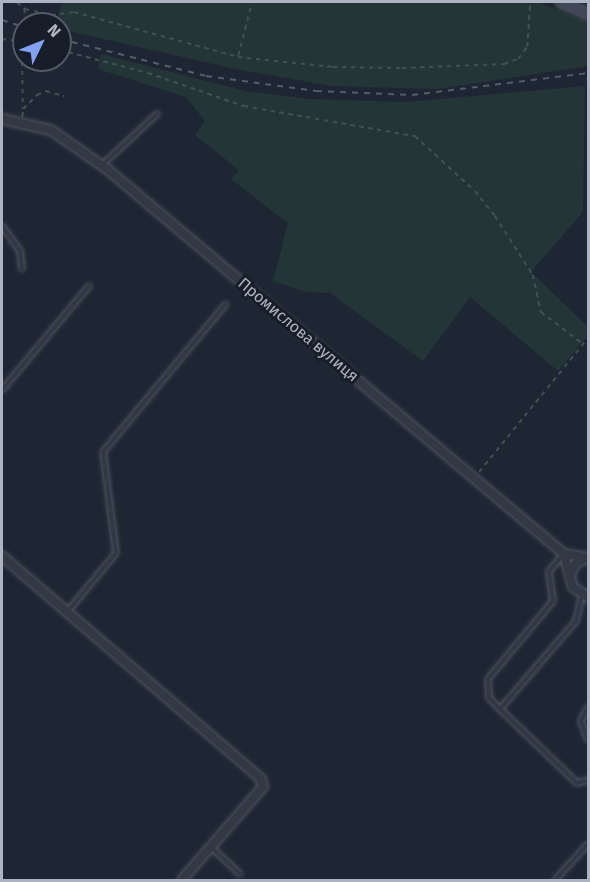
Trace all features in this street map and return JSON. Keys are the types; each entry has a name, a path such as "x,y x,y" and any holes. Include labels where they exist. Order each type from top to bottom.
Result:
{"main road":[{"path":"561,2 588,14"}],"street":[{"name":"Промислова вулиця","path":"2,118 21,120 51,130 102,165 564,554"},
{"path":"585,596 573,587 564,554 587,558"},
{"path":"2,556 261,779 262,787 182,880"},
{"path":"570,575 575,564 587,558"}],"lane":[{"path":"102,165 157,114"},
{"path":"2,226 20,251 22,269"},
{"path":"2,390 89,286"},
{"path":"67,612 116,553 103,452 226,304"},
{"path":"564,554 549,571 553,601 488,679 489,698 577,783 588,780"},
{"path":"500,709 576,621 585,596"},
{"path":"588,707 581,721 588,740"},
{"path":"555,880 588,844"},
{"path":"211,847 240,874"}],"path":[{"path":"17,2 25,9 51,15 74,12 238,57 333,67 504,64 518,59 527,47 530,2"},
{"path":"238,57 252,2"},
{"path":"72,53 148,73 244,106 415,136 475,191 495,216 534,275 541,312 583,344"},
{"path":"21,120 23,72"},
{"path":"23,108 46,91 64,96"},
{"path":"474,478 588,338"}],"shaded area":[{"path":"62,2 538,2 588,22 588,66 437,89 332,86 235,69 72,32 72,12 59,12"},
{"path":"101,54 245,91 309,99 406,102 585,86 583,212 531,272 588,327 588,335 558,371 470,297 423,361 330,293 306,292 273,281 288,223 231,179 239,170 195,135 205,121 186,97 98,69"}],"railway":[{"path":"2,20 12,23"},
{"path":"72,42 206,76 316,91 412,95 588,73"}]}
